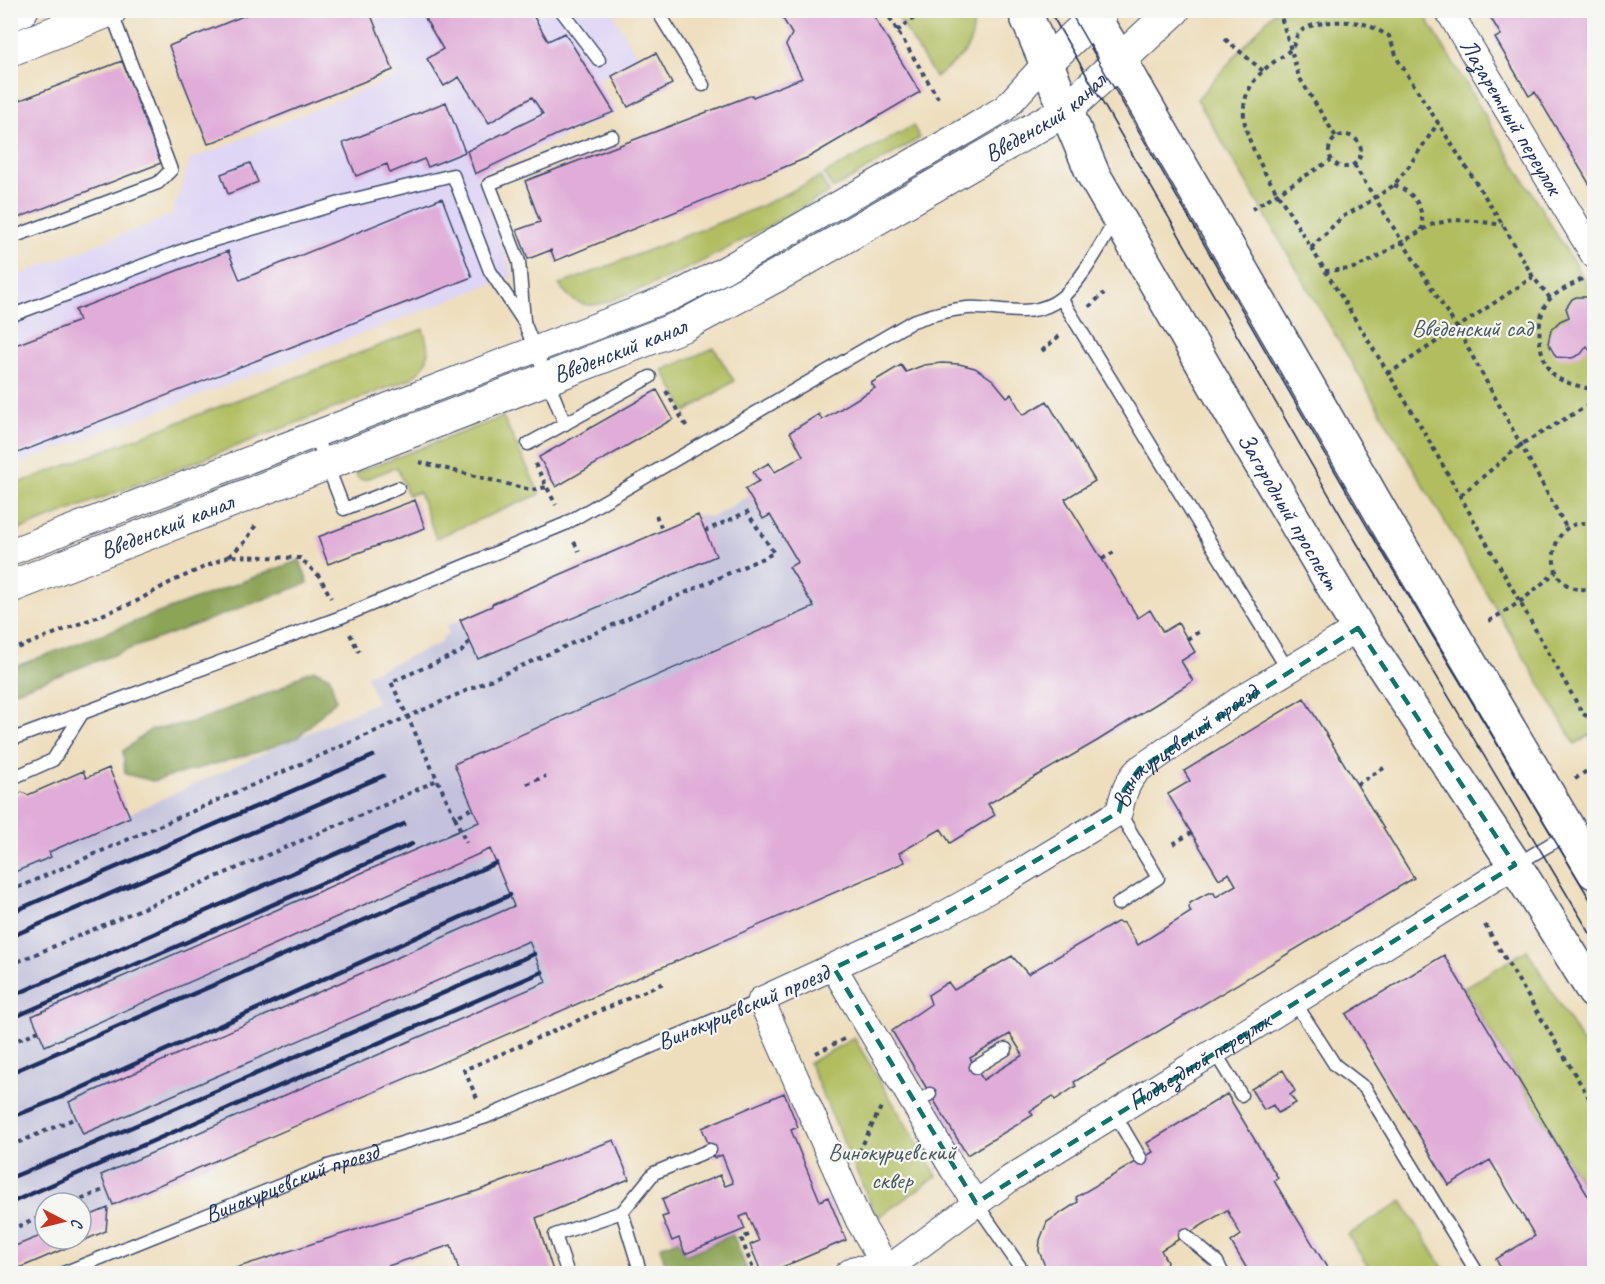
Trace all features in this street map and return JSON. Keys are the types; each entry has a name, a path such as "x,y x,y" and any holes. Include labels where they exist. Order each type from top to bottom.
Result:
{"main road":[{"name":"Загородный проспект","path":"1024,10 1093,174 1117,217 1358,628 1515,865 1594,992"},
{"path":"1094,13 1395,537 1594,872"}],"street":[{"path":"10,15 22,10"},
{"path":"10,50 111,10"},
{"name":"Введенский канал","path":"10,587 696,320 1066,110 1174,10"},
{"name":"Лазаретный переулок","path":"1448,10 1592,265"},
{"name":"Введенский канал","path":"10,552 674,296 724,270 1005,108 1094,13"},
{"name":"Винокурцевский проезд","path":"761,1000 934,920 1005,881 1119,812 1124,790 1139,769 1242,698 1358,628"},
{"name":"Подъездной переулок","path":"885,1266 1011,1178 1515,865"},
{"path":"834,968 868,1027 917,1096 953,1169 976,1203"},
{"path":"761,1000 865,1233 885,1266 855,1269 847,1274"}],"lane":[{"path":"10,238 158,183 171,170 111,10"},
{"path":"561,10 599,60"},
{"path":"657,10 703,85"},
{"path":"524,322 519,262 489,184 612,136"},
{"path":"10,316 194,246 347,201 453,175 490,271 524,322 566,424"},
{"path":"10,740 341,617 565,524 699,448 913,321 942,312 969,308 1020,312 1040,309 1061,298 1088,265 1117,217"},
{"path":"1061,298 1288,670"},
{"path":"528,444 650,377"},
{"path":"315,434 344,509 398,488"},
{"path":"10,779 53,760 83,712"},
{"path":"1118,904 1158,878 1119,812"},
{"path":"1515,865 1570,833"},
{"name":"Винокурцевский проезд","path":"61,1274 328,1166 486,1117 761,1000"},
{"path":"1294,1001 1335,1065 1365,1088 1478,1274"},
{"path":"976,1067 1006,1049"},
{"path":"1214,1051 1241,1095"},
{"path":"1114,1113 1141,1159"},
{"path":"568,1274 555,1235 622,1212 654,1173 710,1150"},
{"path":"976,1203 1025,1274"},
{"path":"622,1212 641,1274"},
{"path":"1185,1235 1216,1262 1223,1274"}],"path":[{"path":"885,10 938,98"},
{"path":"897,31 913,19 919,10"},
{"path":"1279,10 1299,77 1336,137"},
{"path":"1550,298 1533,277 1503,225 1398,60 1389,36 1365,24 1342,22 1310,25 1298,34 1292,49 1263,71 1252,84 1244,102 1243,121 1256,155 1461,495 1583,714 1592,719 1594,717"},
{"path":"1225,39 1263,71"},
{"path":"1311,248 1342,217 1394,185 1438,123"},
{"path":"1345,135 1359,142 1362,151 1360,159 1354,165 1346,168 1338,166 1331,160 1329,152 1331,143 1336,137 1345,135"},
{"path":"1252,209 1331,160"},
{"path":"1354,165 1457,328 1567,529"},
{"path":"1394,185 1406,189 1415,197 1423,219 1422,231"},
{"path":"1325,272 1351,268 1433,225 1454,220 1476,220 1503,225"},
{"path":"1592,265 1550,298 1540,313 1540,345 1545,363 1557,378 1594,390"},
{"path":"1388,374 1533,277"},
{"path":"663,387 680,416"},
{"path":"1461,495 1521,444 1594,402"},
{"path":"528,444 533,460 579,551"},
{"path":"415,461 531,490 547,487"},
{"path":"10,891 774,553 747,512 705,531"},
{"path":"656,515 662,530"},
{"path":"1594,525 1578,524 1567,529 1558,538 1553,549 1556,572 1564,582 1575,588 1587,590 1594,588"},
{"path":"1101,559 1113,552"},
{"path":"10,651 135,602 171,582 229,556 300,558 320,577 359,652"},
{"path":"1489,621 1520,602 1556,572"},
{"path":"1187,639 1202,630"},
{"path":"466,843 390,682 460,652 469,642"},
{"path":"1574,779 1594,766"},
{"path":"1357,784 1383,768"},
{"path":"527,784 546,776"},
{"path":"10,965 387,804 437,780"},
{"path":"454,816 473,808"},
{"path":"1173,844 1191,833"},
{"path":"1485,925 1594,1106"},
{"path":"486,1117 464,1070 666,982"},
{"path":"790,1066 868,1027"},
{"path":"10,1043 39,1031"},
{"path":"836,1170 856,1160 883,1104 917,1096"},
{"path":"10,1146 76,1118"},
{"path":"93,1195 106,1189"},
{"path":"10,1230 33,1220"},
{"path":"749,1235 741,1238 755,1274"}],"highlighted area":[{"path":"1358,628 1515,865 976,1203 834,968 934,920 1119,812 1124,790 1139,769"}],"shaded area":[{"path":"372,11 612,11 638,58 597,80 617,112 477,176 513,276 11,467 11,278 172,215 190,160 397,76"},
{"path":"749,496 763,519 770,515 798,562 789,567 814,607 455,764 558,1012 93,1214 93,1191 33,1191 33,1239 11,1248 11,874 50,857 49,852 128,814 377,702 366,675 443,642 442,638 449,634 446,626 460,620 478,659 715,556 698,515 713,517"}],"green space":[{"path":"894,11 973,11 973,34 970,43 953,64 935,77"},
{"name":"Введенский сад","path":"1275,11 1422,11 1594,296 1594,733 1575,744 1197,99"},
{"path":"913,126 920,138 833,189 824,174"},
{"path":"820,177 829,192 734,245 661,281 609,301 592,305 577,302 559,285 757,208"},
{"path":"423,329 428,351 427,357 422,368 410,379 11,533 11,486"},
{"path":"714,348 734,381 686,412 663,370"},
{"path":"503,417 540,494 436,538 419,492 408,495 397,467 363,480 355,473"},
{"path":"300,560 308,583 11,693 11,668"},
{"path":"315,670 330,677 336,700 298,737 258,752 153,781 125,774 123,751 150,730 194,722 279,689 303,674"},
{"path":"1527,950 1594,1062 1594,1205 1464,988"},
{"name":"Винокурцевский сквер","path":"854,1038 937,1176 877,1218 809,1063"},
{"path":"1402,1201 1446,1273 1372,1273 1348,1235"},
{"path":"733,1235 748,1273 658,1273 667,1270 660,1247 678,1240 685,1255"}],"building":[{"path":"258,10 369,10 393,70 208,144 169,46"},
{"path":"420,10 530,10 548,41 565,33 614,112 556,135 475,174 467,151 543,114 532,97 489,123 459,77 444,86 427,59 443,49"},
{"path":"778,10 870,10 920,92 809,157 555,261 551,250 528,259 517,230 540,222 525,181 802,78 786,45 792,34"},
{"path":"1486,10 1594,10 1594,192 1535,92 1529,96 1495,38 1501,35"},
{"path":"656,53 672,84 628,107 612,76"},
{"path":"122,61 161,163 10,221 10,104"},
{"path":"446,102 465,152 428,167 424,159 390,173 387,164 356,176 343,143"},
{"path":"250,163 258,182 228,194 221,174"},
{"path":"442,198 472,277 10,456 10,347 79,321 75,310 228,251 240,280"},
{"path":"1576,297 1591,297 1594,303 1594,363 1587,346 1581,354 1572,358 1556,357 1548,343 1551,330 1560,321 1569,317 1566,308"},
{"path":"942,363 975,368 993,380 1007,397 1011,394 1023,415 1047,401 1095,481 1065,499 1138,618 1150,610 1163,632 1178,623 1195,652 1181,661 1193,681 1097,741 988,804 995,815 950,843 941,829 899,853 905,862 113,1205 101,1175 546,982 529,941 83,1134 69,1102 514,906 490,849 45,1046 32,1016 479,822 454,764 814,607 789,567 798,562 770,515 763,519 745,489 759,481 753,472 769,463 775,472 803,456 790,432 819,414 822,420 875,388 871,383 901,365 906,372 924,365"},
{"path":"657,390 673,419 556,487 539,457"},
{"path":"415,500 425,528 328,564 318,537"},
{"path":"698,515 716,556 478,659 460,620"},
{"path":"1304,698 1414,878 1074,1082 1076,1086 1055,1100 1053,1096 1030,1111 1033,1115 967,1155 892,1031 931,1004 928,995 948,982 954,990 1012,956 1028,974 1117,922 1124,923 1138,945 1191,912 1190,903 1208,893 1214,893 1216,897 1236,885 1229,873 1219,879 1168,794 1190,781 1184,771","holes":["1010,1034 1023,1055 983,1080 970,1058"]},
{"path":"109,768 130,817 49,852 51,857 10,874 10,790 13,788 16,795 22,792 28,795 83,771 86,778"},
{"path":"1444,955 1594,1206 1594,1274 1504,1274 1496,1259 1535,1236 1490,1160 1449,1185 1346,1014"},
{"path":"1283,1070 1295,1091 1290,1095 1296,1103 1278,1113 1273,1105 1264,1110 1251,1089"},
{"path":"784,1093 798,1127 791,1130 820,1201 828,1197 846,1240 762,1274 750,1245 759,1241 747,1214 740,1217 745,1229 685,1254 679,1238 672,1241 662,1217 668,1215 662,1199 720,1175 725,1186 733,1183 722,1155 714,1158 702,1128"},
{"path":"1227,1094 1278,1178 1274,1181 1331,1274 1250,1274 1231,1242 1241,1235 1227,1210 1161,1250 1167,1262 1164,1274 1048,1274 1039,1251 1040,1240 1047,1222 1078,1202 1076,1197 1153,1152 1147,1143"},
{"path":"614,1140 629,1179 536,1218 554,1274 460,1274 451,1245 364,1274 217,1274 477,1191"},
{"path":"108,1208 106,1231 93,1237 93,1214"},
{"path":"33,1239 33,1251 59,1251 10,1272 10,1248"}],"tram line":[{"path":"1049,10 1351,533 1594,940"},
{"path":"1069,10 1366,525 1594,906"}],"railway":[{"path":"10,913 373,756"},
{"path":"10,937 383,776"},
{"path":"10,997 404,824"},
{"path":"10,1019 412,844"},
{"path":"10,1073 496,863"},
{"path":"10,1118 510,895"},
{"path":"10,1178 534,954"},
{"path":"10,1203 542,972"}]}
